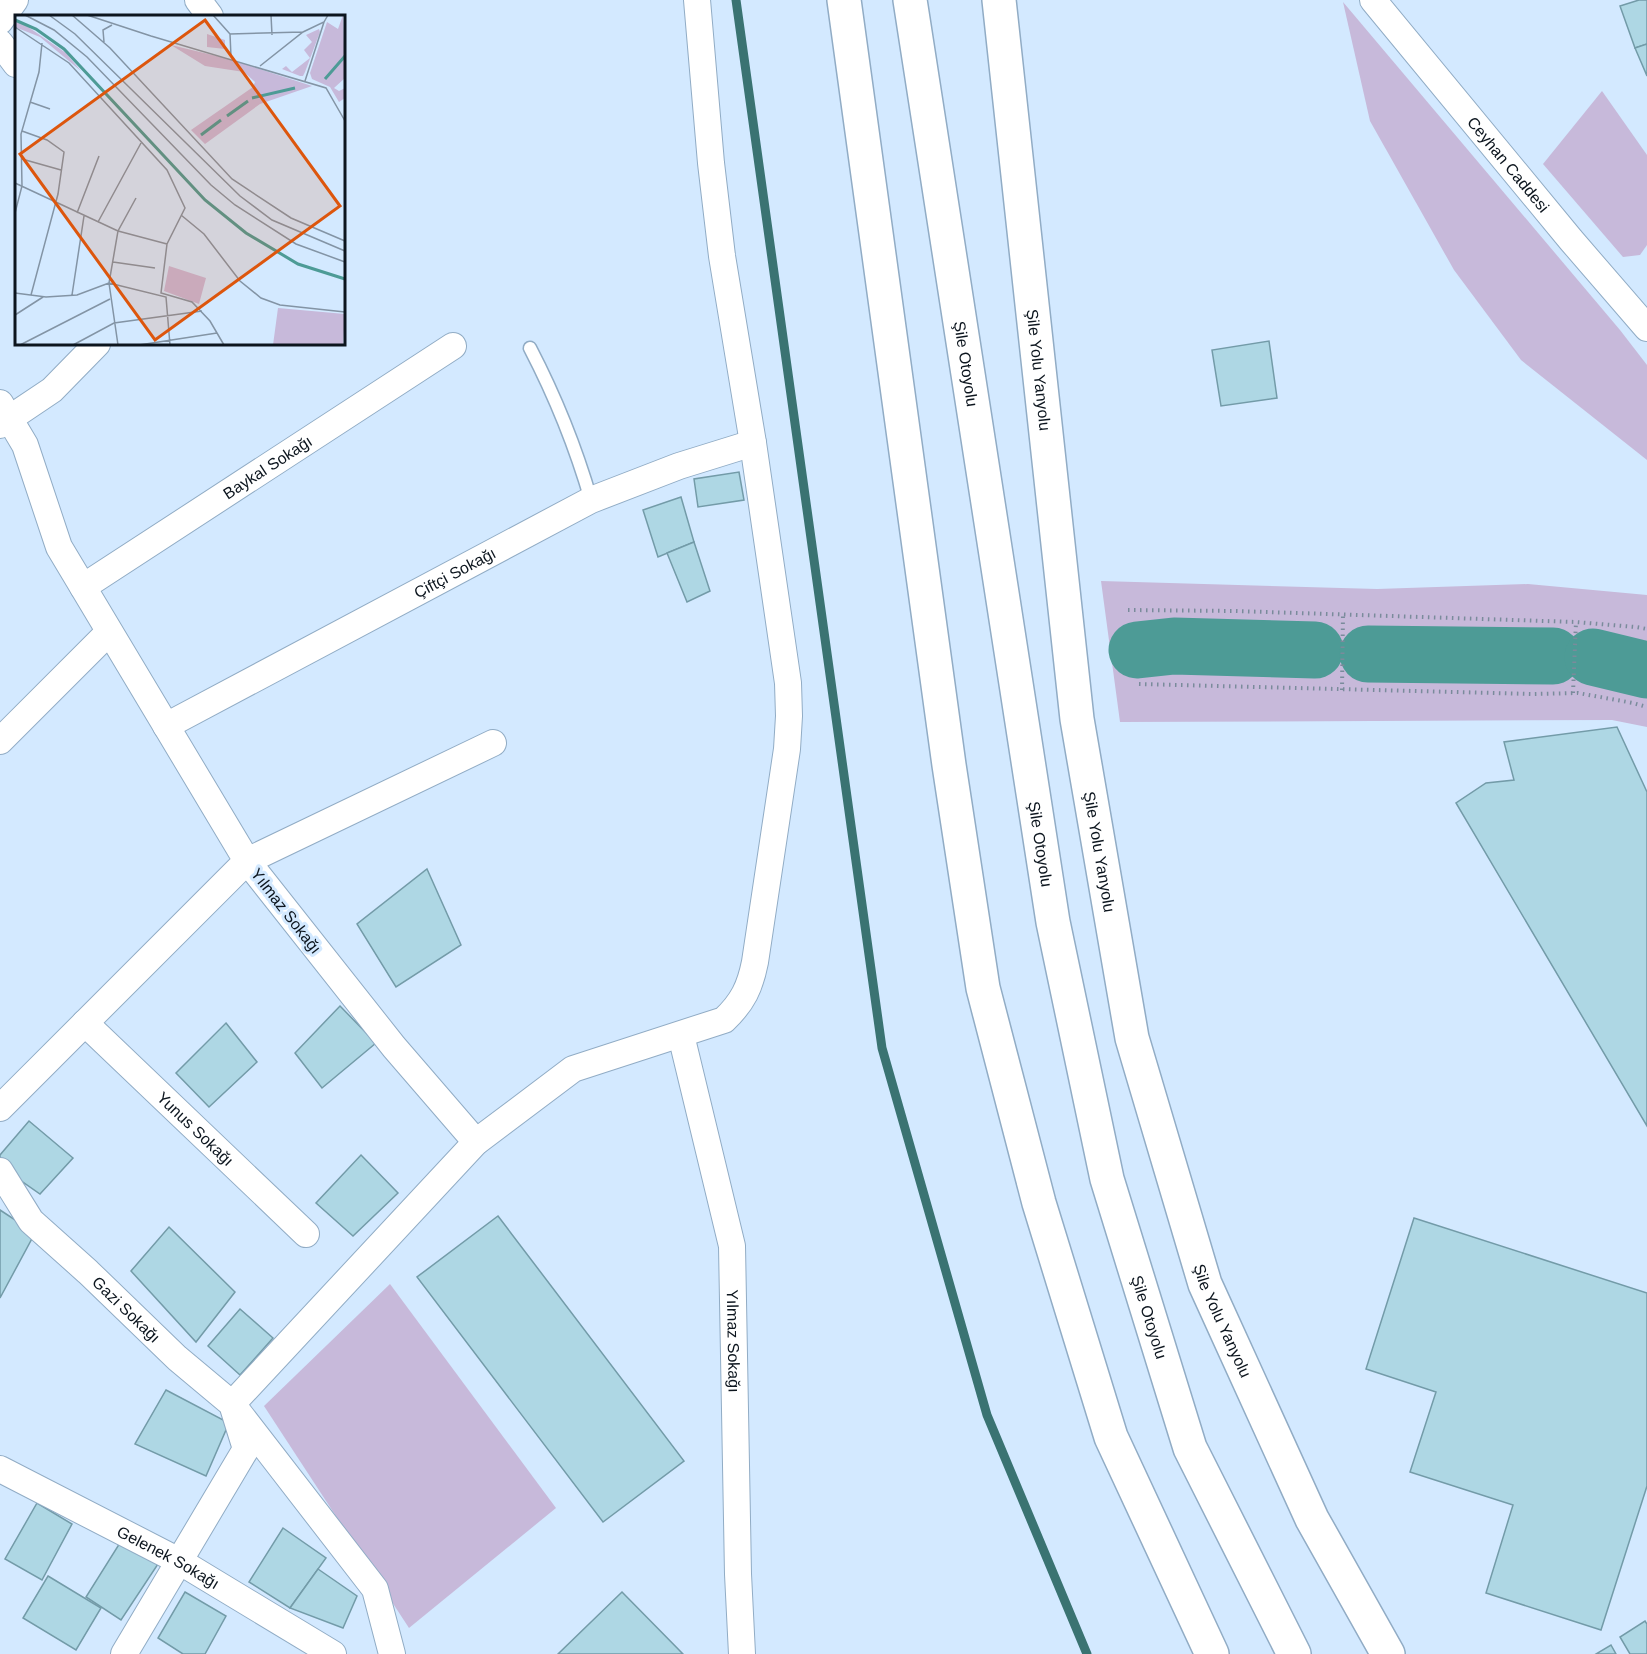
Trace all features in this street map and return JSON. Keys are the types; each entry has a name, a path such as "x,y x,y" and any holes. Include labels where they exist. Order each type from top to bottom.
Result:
{"main road":[{"path":"844,0 948,754 983,988 1039,1203 1111,1437 1212,1654"},
{"name":"Şile Otoyolu","path":"910,0 1053,922 1107,1179 1190,1448 1294,1654"},
{"name":"Şile Yolu Yanyolu","path":"999,0 1077,719 1132,1038 1205,1284 1312,1520 1388,1654"}],"street":[{"path":"0,21 15,0"},
{"path":"198,0 209,15"},
{"path":"124,1654 246,1449 232,1404 476,1142 573,1069 724,1020 745,996 752,979 787,749 788,683 753,443 722,256 711,163 697,0"},
{"name":"Ceyhan Caddesi","path":"1374,0 1570,240 1645,320"},
{"path":"0,43 15,63"},
{"path":"0,1108 247,861 59,547 25,445 3,415 52,390 96,345"},
{"name":"Baykal Sokağı","path":"83,587 453,346"},
{"name":"Çiftçi Sokağı","path":"166,726 591,500 679,466 753,443"},
{"path":"0,741 109,632"},
{"name":"Yılmaz Sokağı","path":"476,1142 394,1047 247,861 493,743"},
{"name":"Yunus Sokağı","path":"85,1023 306,1234"},
{"name":"Yılmaz Sokağı","path":"681,1035 732,1246 738,1574 742,1654"},
{"name":"Gazi Sokağı","path":"0,1172 31,1221 88,1272 177,1358 232,1404 375,1589 392,1654"},
{"name":"Gelenek Sokağı","path":"0,1469 179,1561 333,1654"}],"lane":[{"path":"530,348 562,415 591,500"}],"path":[{"path":"1128,610 1576,622 1647,629"},
{"path":"1342,690 1343,614"},
{"path":"1573,693 1576,622"},
{"path":"1140,684 1521,694 1573,693 1647,707"}],"shaded area":[{"path":"1343,2 1647,365 1647,460 1521,360 1454,270 1370,121"},
{"path":"1602,91 1647,155 1647,245 1640,255 1623,257 1543,164"},
{"path":"1101,581 1377,589 1528,584 1647,595 1647,727 1612,720 1120,722"},
{"path":"390,1284 556,1508 409,1628 264,1406"}],"building":[{"path":"1647,0 1647,44 1635,48 1620,6"},
{"path":"1647,44 1647,76 1635,48"},
{"path":"1269,341 1277,398 1221,406 1212,350"},
{"path":"739,472 744,500 698,507 694,479"},
{"path":"681,497 694,542 658,557 643,510"},
{"path":"694,542 710,591 687,602 667,553"},
{"path":"1617,727 1647,792 1647,1126 1456,803 1486,783 1514,780 1504,742"},
{"path":"427,869 461,945 396,987 357,924"},
{"path":"340,1006 376,1043 322,1088 295,1053"},
{"path":"226,1023 257,1062 209,1107 176,1073"},
{"path":"29,1121 73,1158 40,1194 0,1166 0,1155"},
{"path":"361,1155 398,1193 353,1236 316,1203"},
{"path":"0,1210 35,1233 0,1298"},
{"path":"498,1216 684,1461 603,1522 417,1277"},
{"path":"1414,1218 1647,1293 1647,1486 1601,1630 1486,1593 1513,1505 1410,1472 1436,1392 1366,1369"},
{"path":"169,1227 235,1292 196,1342 131,1271"},
{"path":"240,1309 273,1338 240,1375 208,1346"},
{"path":"166,1390 229,1423 206,1476 135,1444"},
{"path":"37,1503 72,1524 42,1580 5,1559"},
{"path":"283,1528 326,1558 290,1608 249,1582"},
{"path":"123,1538 160,1561 121,1620 86,1597"},
{"path":"318,1569 357,1596 343,1628 290,1608"},
{"path":"48,1576 101,1608 76,1650 23,1618"},
{"path":"185,1592 226,1616 205,1654 183,1654 158,1638"},
{"path":"622,1592 683,1654 558,1654"},
{"path":"1645,1621 1647,1624 1647,1654 1630,1654 1620,1637"},
{"path":"1611,1645 1616,1654 1596,1654"}],"waterway":[{"path":"736,0 882,1048 987,1415 1087,1654"},
{"path":"1137,650 1174,646 1315,650"},
{"path":"1368,654 1553,656"},
{"path":"1593,657 1647,670"}]}
